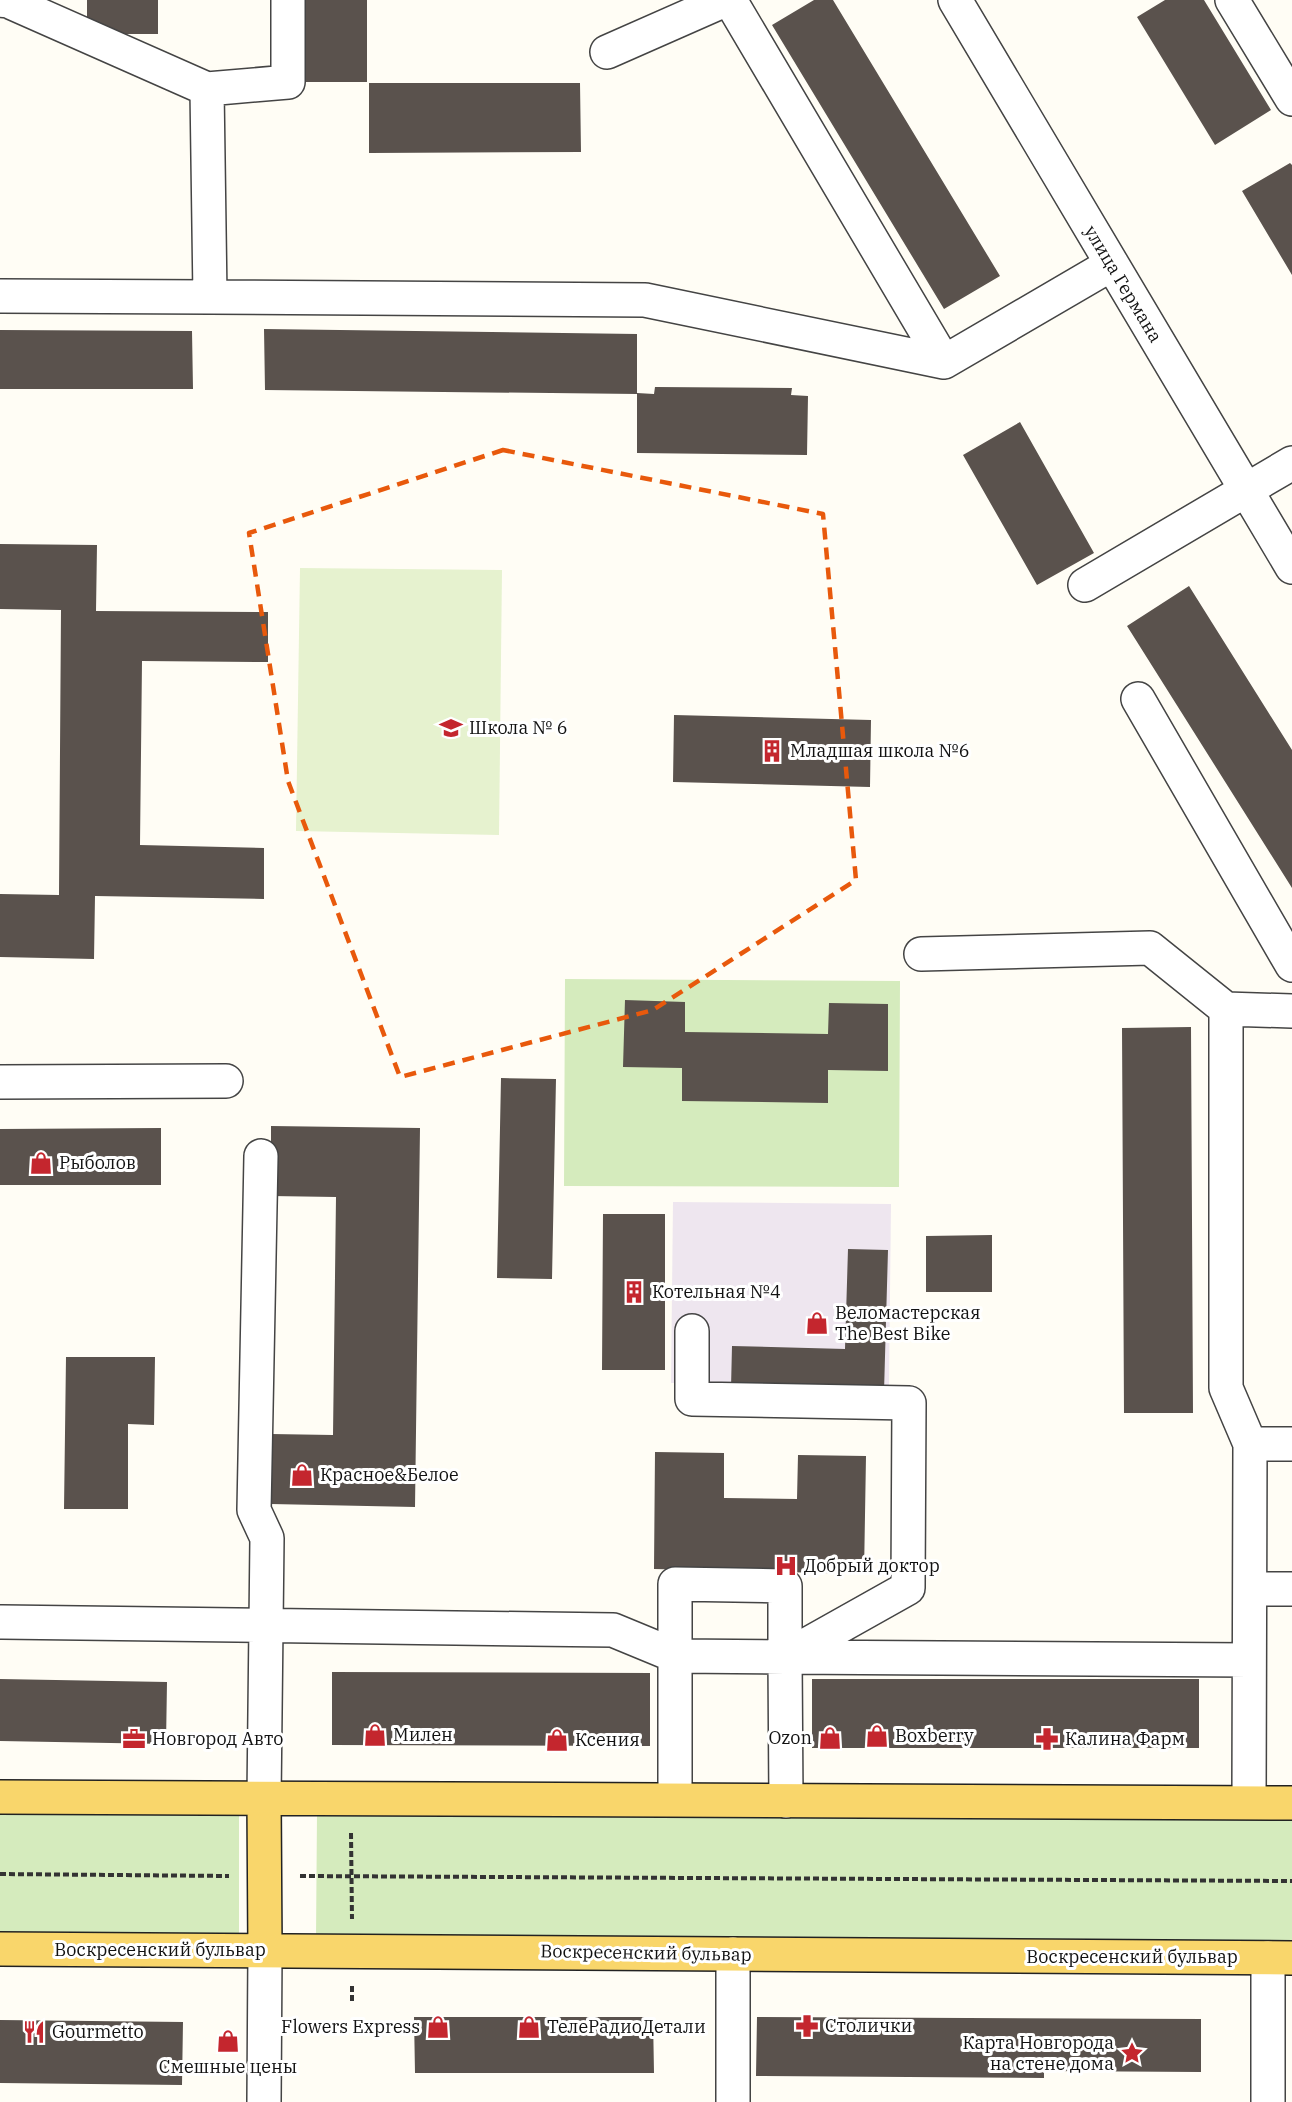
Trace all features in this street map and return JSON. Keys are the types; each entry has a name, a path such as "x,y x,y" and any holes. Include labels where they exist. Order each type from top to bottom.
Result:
{"main road":[{"path":"0,1797 1292,1803"},
{"path":"264,1799 265,1951"},
{"name":"Воскресенский бульвар","path":"0,1949 1280,1958"}],"street":[{"path":"5,0 207,89 288,82 288,0"},
{"path":"607,52 724,0"},
{"path":"730,0 944,362"},
{"name":"улица Германа","path":"955,0 1292,567"},
{"path":"1232,0 1292,99"},
{"path":"207,89 210,297"},
{"path":"0,296 645,300 944,362 1112,264"},
{"path":"1085,585 1292,463"},
{"path":"1138,699 1292,965"},
{"path":"921,954 1150,948 1226,1010 1292,1011"},
{"path":"1226,1010 1226,1388 1250,1444 1249,1802"},
{"path":"0,1082 226,1082"},
{"path":"261,1156 254,1510 267,1539 264,1799"},
{"path":"693,1331 692,1399 909,1403 908,1588 785,1657"},
{"path":"1250,1444 1292,1444"},
{"path":"675,1799 675,1584 785,1586 786,1801"},
{"path":"1250,1589 1292,1589"},
{"path":"2,1622 613,1630 676,1656 1250,1660"},
{"path":"264,2102 265,1951"},
{"path":"733,2102 734,1954"},
{"path":"1276,2096 1280,1958"}],"path":[{"path":"351,1799 352,2003"},
{"path":"0,1874 1292,1881"}],"highlighted area":[{"path":"503,450 823,514 856,880 653,1010 400,1077 288,781 249,533"}],"shaded area":[{"path":"673,1202 891,1204 889,1385 671,1383"}],"green space":[{"path":"300,568 502,570 499,835 296,831"},
{"path":"565,979 900,981 899,1187 564,1186"},
{"path":"0,1806 239,1808 239,1938 0,1936"},
{"path":"317,1813 1292,1818 1292,1946 316,1938"}],"building":[{"path":"87,0 158,0 158,34 87,34"},
{"path":"299,0 367,0 367,82 298,82"},
{"path":"814,0 833,0 1000,276 944,309 772,25"},
{"path":"1165,0 1204,0 1271,110 1215,145 1137,17"},
{"path":"369,83 580,83 581,152 369,153"},
{"path":"1290,163 1292,165 1292,275 1242,191"},
{"path":"264,329 637,334 637,394 265,390"},
{"path":"0,330 192,331 193,389 0,389"},
{"path":"655,387 792,388 791,395 808,396 807,455 637,453 637,393 654,394"},
{"path":"1020,422 1094,553 1037,585 963,455"},
{"path":"0,544 97,545 96,611 268,612 268,662 142,661 140,845 264,848 264,899 95,896 94,959 0,957 0,894 59,895 61,610 0,609"},
{"path":"1189,586 1292,750 1292,888 1127,626"},
{"name":"Младшая школа №6","path":"674,715 871,720 870,787 673,782"},
{"path":"625,1000 685,1002 685,1032 828,1034 829,1003 888,1004 888,1071 828,1070 828,1103 682,1101 682,1068 623,1067"},
{"path":"1191,1027 1193,1413 1124,1413 1122,1028"},
{"path":"501,1078 556,1079 552,1279 497,1278"},
{"path":"271,1126 420,1128 415,1507 271,1504 271,1434 333,1435 336,1197 271,1196"},
{"path":"161,1128 161,1185 0,1185 0,1129"},
{"name":"Котельная №4","path":"603,1214 665,1214 665,1370 602,1370"},
{"path":"992,1235 992,1292 926,1292 926,1236"},
{"path":"848,1249 888,1250 884,1392 731,1388 732,1346 845,1349"},
{"path":"66,1357 155,1357 154,1425 128,1424 128,1509 64,1509"},
{"path":"655,1452 724,1453 724,1498 797,1499 798,1455 866,1456 864,1574 654,1569"},
{"path":"332,1672 650,1673 650,1746 332,1745"},
{"path":"0,1679 167,1682 166,1744 0,1741"},
{"path":"812,1679 1199,1679 1199,1748 812,1748"},
{"path":"414,2017 653,2017 654,2073 415,2073"},
{"path":"757,2017 1201,2019 1201,2072 1044,2071 1044,2078 756,2076"},
{"path":"0,2020 183,2022 182,2085 0,2083"}],"place":[{"name":"Школа № 6","path":"451,728"},
{"name":"Младшая школа №6","path":"772,751"},
{"name":"Рыболов","path":"41,1163"},
{"name":"Котельная №4","path":"634,1292"},
{"name":"Веломастерская The Best Bike","path":"817,1323"},
{"name":"Красное&Белое","path":"302,1475"},
{"name":"Добрый доктор","path":"786,1566"},
{"name":"Милен","path":"375,1735"},
{"name":"Boxberry","path":"877,1736"},
{"name":"Ozon","path":"830,1738"},
{"name":"Новгород Авто","path":"134,1739"},
{"name":"Калина Фарм","path":"1047,1739"},
{"name":"Ксения","path":"557,1740"},
{"name":"Столички","path":"807,2026"},
{"name":"Flowers Express","path":"438,2027"},
{"name":"ТелеРадиоДетали","path":"529,2027"},
{"name":"Gourmetto","path":"34,2032"},
{"name":"Смешные цены","path":"228,2041"},
{"name":"Карта Новгорода на стене дома","path":"1132,2053"}]}
